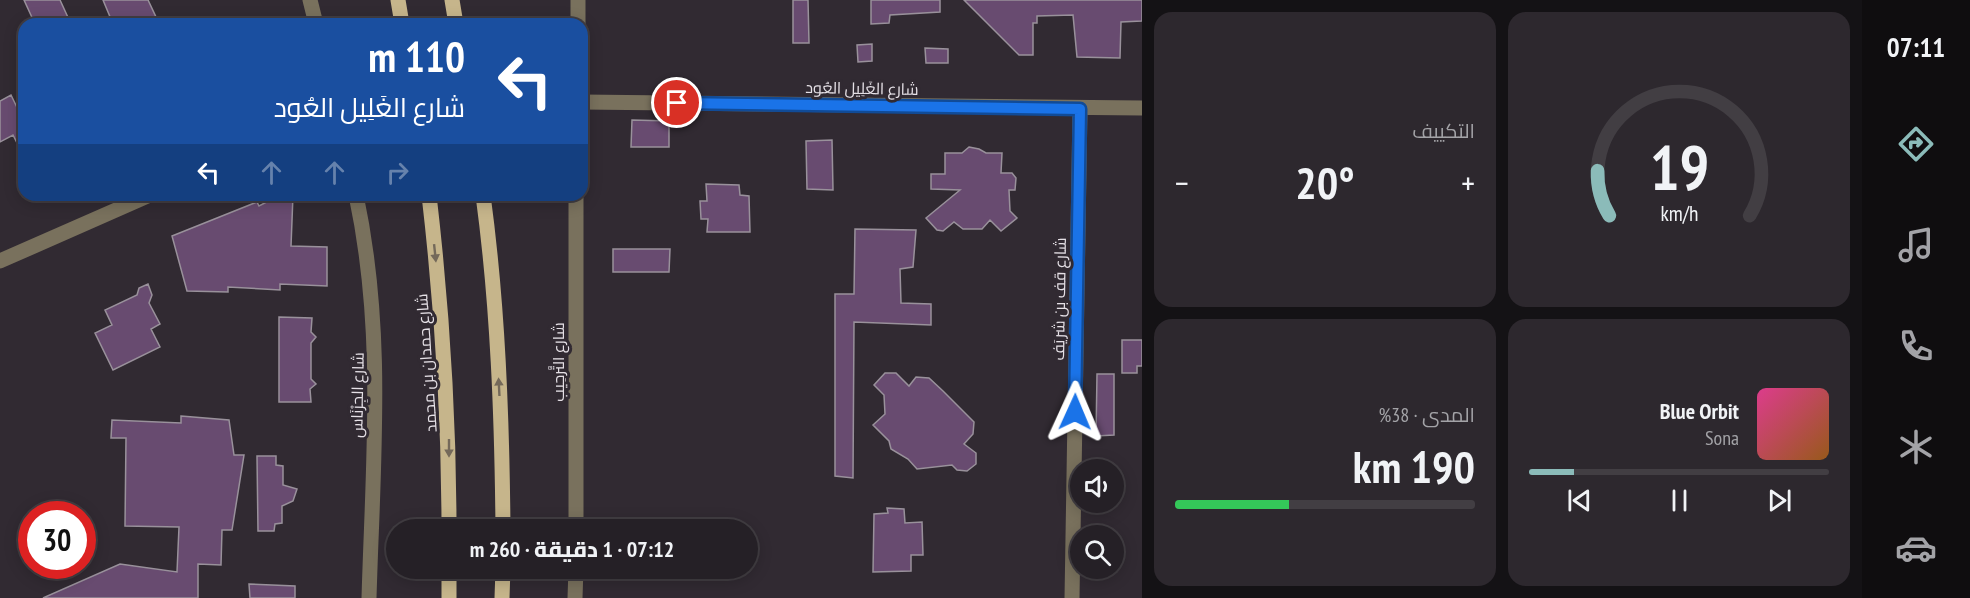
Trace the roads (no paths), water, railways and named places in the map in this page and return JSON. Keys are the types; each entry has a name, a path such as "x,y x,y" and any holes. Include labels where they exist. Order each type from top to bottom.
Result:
{"main road":[{"path":"398,0 401,18"},
{"path":"452,0 455,18"},
{"name":"شارع حمدان بن محمد","path":"430,201 444,331 449,430 449,519"},
{"path":"484,201 496,330 502,433 502,519"},
{"path":"449,579 449,598"},
{"path":"502,598 503,579"}],"street":[{"path":"310,0 314,18"},
{"path":"578,0 578,18"},
{"name":"شارع الغَلِيل العُود","path":"588,102 1142,108"},
{"name":"شارع قف بن شريَف","path":"1072,598 1080,109"},
{"path":"0,261 136,201"},
{"name":"شارع الجِرْنَاس","path":"357,201 369,264 375,342 369,598"},
{"name":"شارع التَّرحِيب","path":"576,201 576,519"},
{"path":"575,598 576,579"}]}
